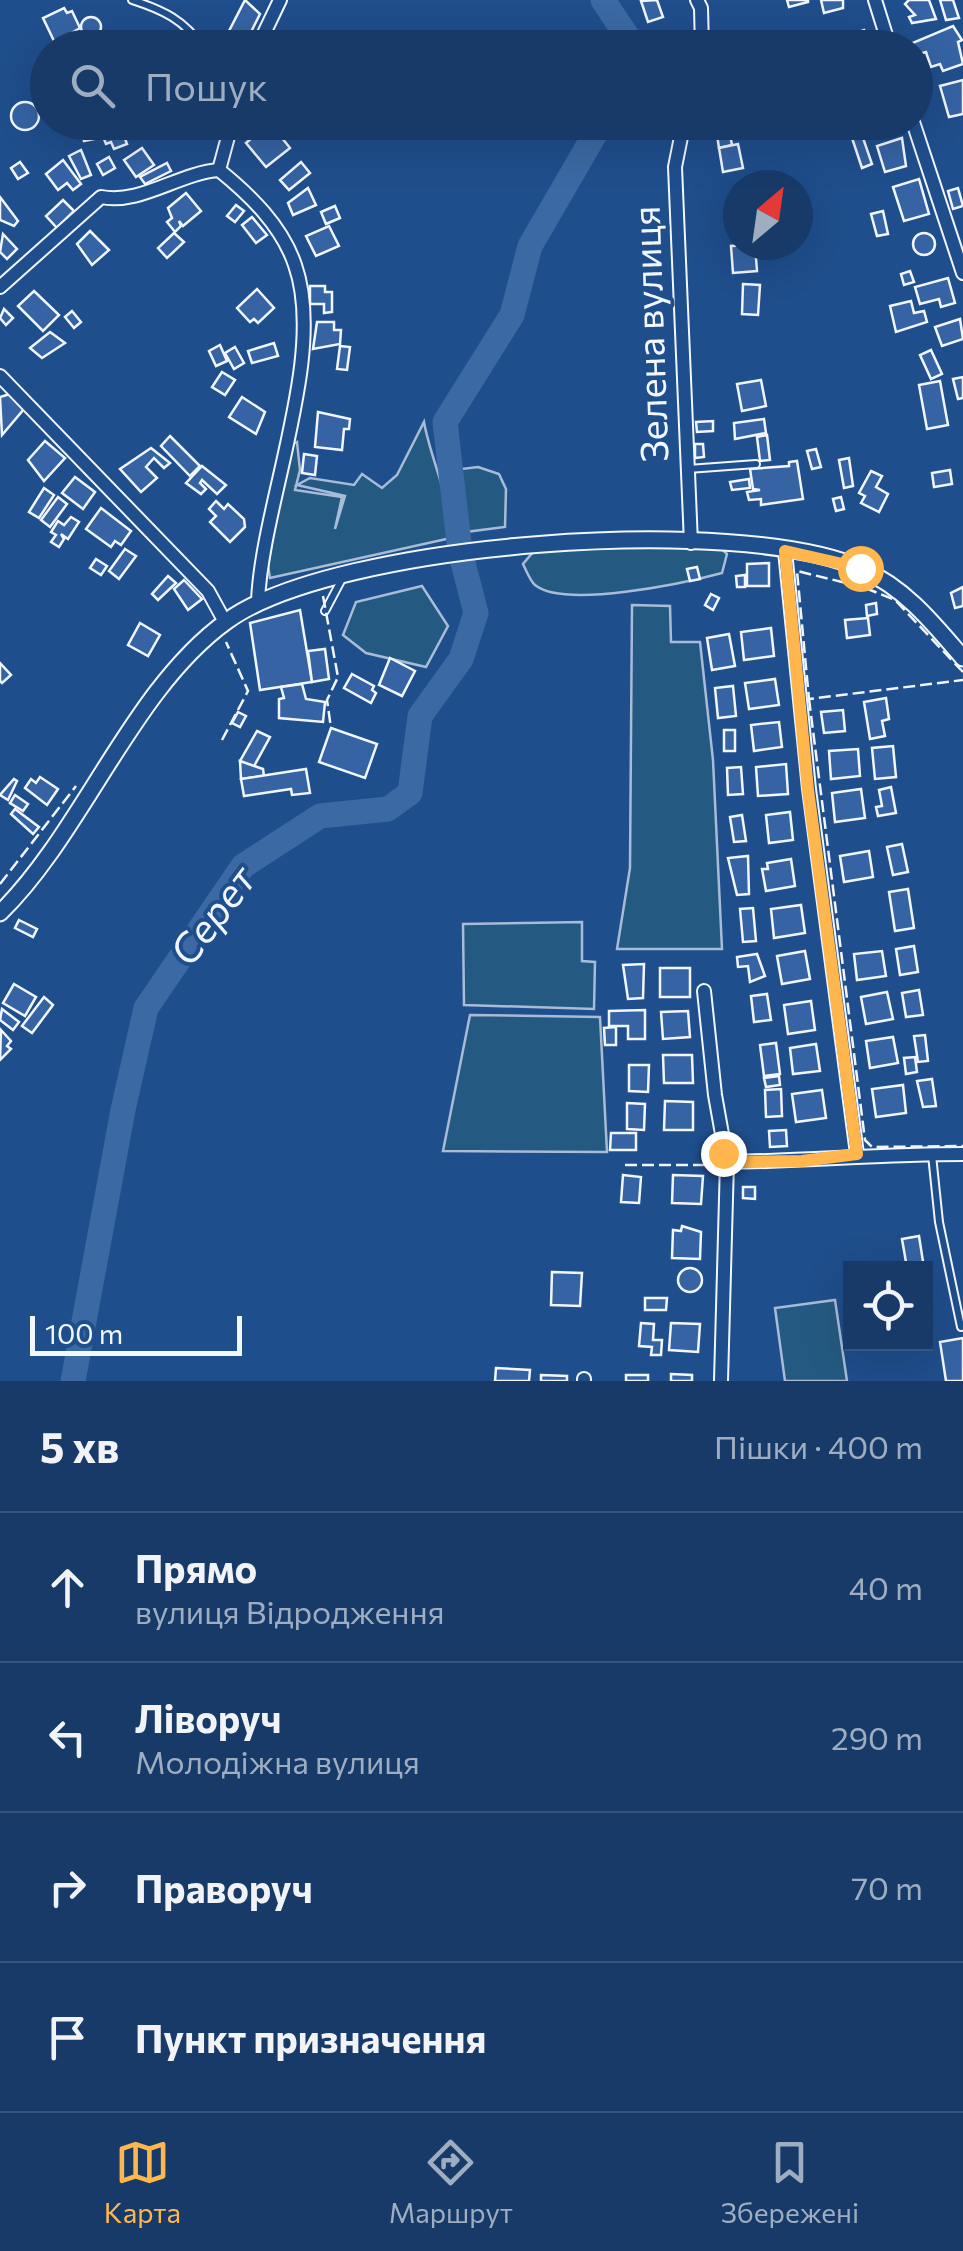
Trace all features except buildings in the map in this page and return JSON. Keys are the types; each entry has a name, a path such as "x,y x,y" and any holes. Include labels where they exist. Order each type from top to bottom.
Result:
{"street":[{"path":"266,30 280,0"},
{"path":"875,0 884,30"},
{"path":"701,3 702,30"},
{"path":"219,170 227,140"},
{"name":"Зелена вулиця","path":"680,140 675,166 691,543"},
{"path":"919,140 963,273"},
{"path":"0,287 101,197 132,196 183,176 219,170 246,192 271,222 294,262 301,286 298,378 259,566 258,601"},
{"path":"0,376 208,591 224,622"},
{"path":"0,913 194,650 224,622 258,601 344,576 515,546 691,543 785,551 843,562 892,584 963,658"},
{"path":"785,551 808,790 857,1154"},
{"path":"704,991 727,1162 721,1381"},
{"path":"727,1162 802,1161 857,1154 963,1154"}],"lane":[{"path":"132,0 162,10 191,30"},
{"path":"686,469 756,464"},
{"path":"325,610 344,576"},
{"path":"932,1154 939,1222 961,1327"}],"shaded area":[{"path":"424,422 448,508 451,538 270,578 268,566 288,447 297,442 300,470 295,490 342,497 335,529 345,496 297,485 310,478 354,485 362,474 382,488 397,475"},
{"path":"478,467 499,474 506,489 505,527 465,532 458,504 461,469"},
{"path":"712,540 727,554 722,573 626,592 550,592 533,583 523,564 534,551"},
{"path":"422,586 448,626 426,667 366,653 343,635 356,602"},
{"path":"632,605 670,606 671,642 700,642 713,760 722,949 617,949 630,868"},
{"path":"582,922 582,961 595,962 594,1009 464,1005 463,924"},
{"path":"470,1015 600,1017 607,1152 443,1151"},
{"path":"835,1300 847,1381 785,1381 775,1308"}],"waterway":[{"name":"Серет","path":"603,0 623,30"},
{"name":"Серет","path":"73,1381 146,1008 243,866 320,816 388,809 410,793 420,716 461,659 476,613 460,551 445,422 512,315 530,246 592,140"}],"fence":[{"path":"963,672 895,600 863,587 797,571 809,699 963,680"},
{"path":"323,596 338,677 327,700 331,728"},
{"path":"222,740 248,691 226,642"},
{"path":"809,699 865,1140 872,1147 963,1146"},
{"path":"0,884 76,786"},
{"path":"625,1165 711,1165"}],"route":[{"path":"723,1153 727,1162 802,1161 857,1154 833,948 808,790 785,551 826,557 860,568"}]}
